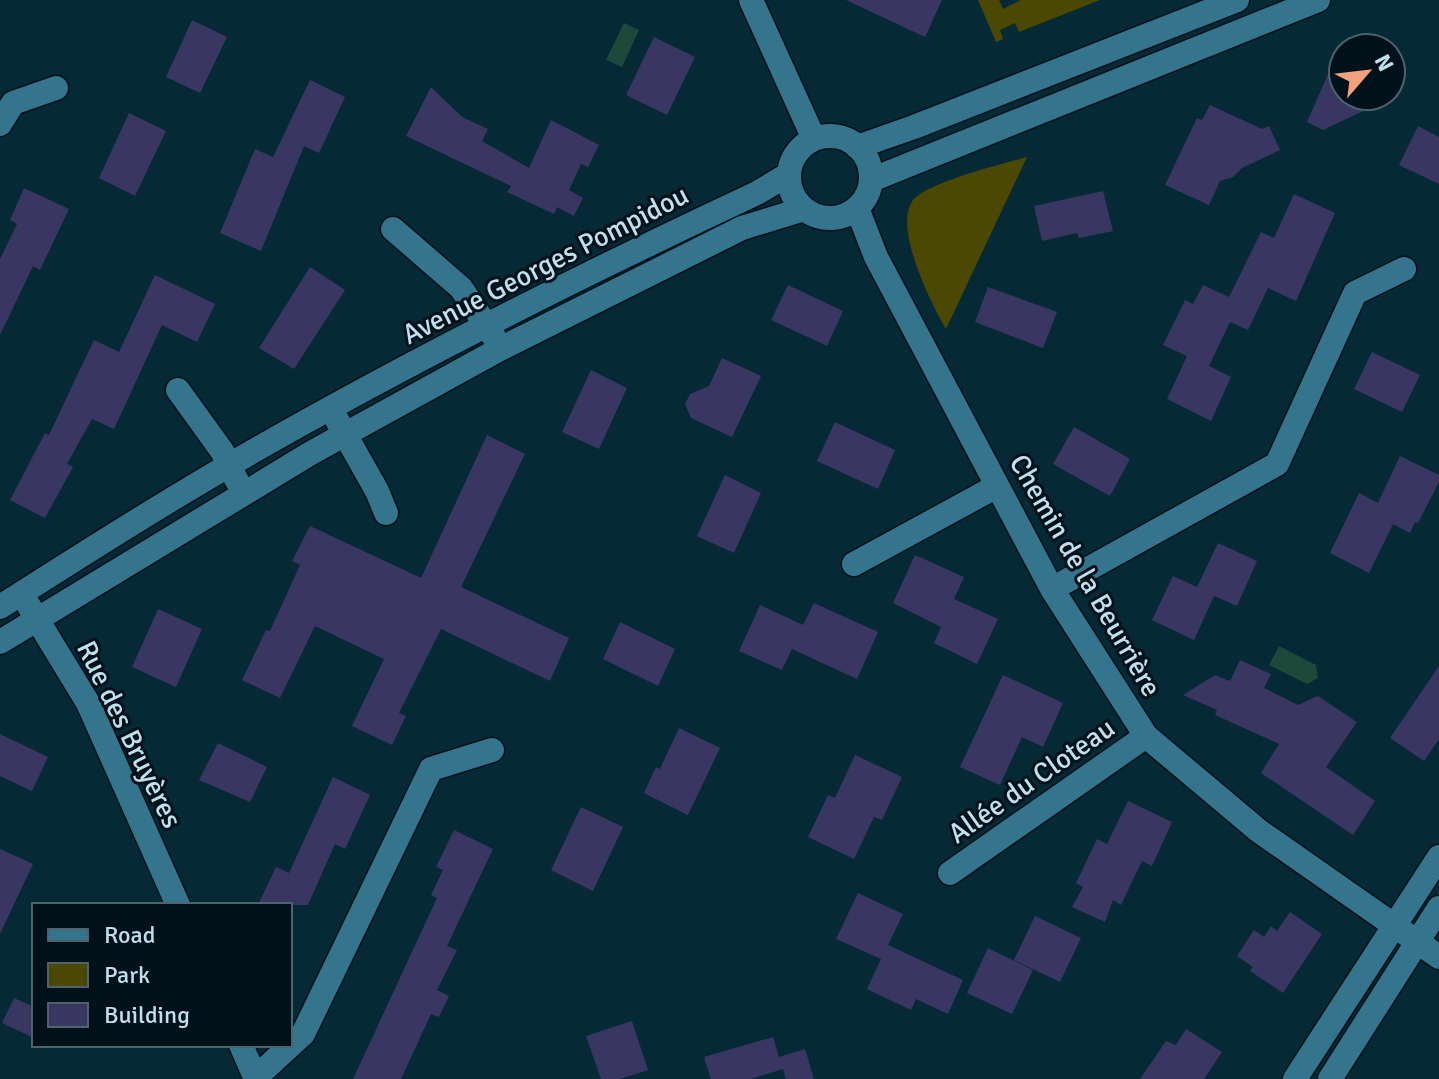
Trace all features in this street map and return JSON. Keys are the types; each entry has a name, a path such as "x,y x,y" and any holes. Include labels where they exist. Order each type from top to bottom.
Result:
{"street":[{"path":"751,0 814,139 829,136 844,138 865,156 871,180 857,208"},
{"path":"857,147 1237,0"},
{"path":"1248,0 1258,24"},
{"path":"871,180 1318,0"},
{"path":"0,124 13,103 56,88"},
{"name":"Avenue Georges Pompidou","path":"0,607 329,409 488,325 789,174 796,153 814,139"},
{"path":"789,174 795,199 804,209"},
{"name":"Avenue Georges Pompidou","path":"0,642 345,434 500,349 742,228 804,209 821,217 840,217 857,208"},
{"name":"Chemin de la Beurrière","path":"857,208 876,257 1052,589 1146,736 1259,831 1439,957"},
{"path":"393,229 461,288 488,325 500,349"},
{"path":"1052,589 1277,464 1355,293 1404,269"},
{"path":"178,390 230,466 244,494"},
{"path":"329,409 377,491 386,513"},
{"path":"854,564 997,486"},
{"name":"Rue des Bruyères","path":"21,594 88,703 177,903"},
{"name":"Allée du Cloteau","path":"950,873 1146,736"},
{"path":"292,1045 303,1034 431,769 492,750"},
{"path":"1295,1079 1439,857"},
{"path":"1330,1079 1439,908"},
{"path":"242,1047 256,1079 289,1047"}],"green space":[{"path":"978,0 999,0 1003,9 1021,0 1100,0 1019,32 1015,23 1000,30 1003,39 996,42"},
{"path":"1027,157 946,329 915,262 907,223 909,208 916,197 939,184"}],"shaded area":[{"path":"624,23 639,30 622,67 606,60"},
{"path":"1279,646 1316,665 1318,678 1307,684 1269,665"}],"building":[{"path":"846,0 942,0 925,37"},
{"path":"192,20 227,37 200,93 166,77"},
{"path":"654,37 695,57 667,115 626,95"},
{"path":"1327,76 1327,112 1361,112 1323,130 1307,122"},
{"path":"310,80 345,97 319,153 304,146 261,251 220,233 255,149 273,157"},
{"path":"431,87 462,117 488,129 482,141 529,168 551,120 599,145 588,167 581,164 569,190 583,198 574,216 557,207 554,214 507,192 511,186 406,136"},
{"path":"1210,105 1262,129 1269,126 1280,150 1242,168 1233,177 1220,181 1209,205 1165,185 1197,118 1202,120"},
{"path":"129,113 166,131 135,196 99,178"},
{"path":"1418,126 1439,137 1439,184 1399,165"},
{"path":"24,188 69,209 40,270 33,266 0,335 0,259 17,224 10,220"},
{"path":"1103,191 1113,231 1079,238 1077,233 1042,241 1034,206"},
{"path":"1294,194 1335,213 1296,301 1268,288 1248,330 1230,322 1209,366 1231,377 1211,421 1167,399 1187,356 1163,345 1185,300 1193,304 1203,285 1229,297 1261,232 1274,238"},
{"path":"310,267 345,290 294,369 259,348"},
{"path":"155,275 215,304 197,342 162,325 114,429 92,419 67,464 73,467 45,518 10,500 45,433 49,435 94,340 119,352"},
{"path":"788,285 843,311 827,346 771,320"},
{"path":"988,287 1057,312 1043,348 975,322"},
{"path":"1372,352 1420,375 1402,412 1354,389"},
{"path":"722,358 761,376 732,437 691,418 685,404 690,394 709,386"},
{"path":"591,370 627,388 599,449 562,432"},
{"path":"835,422 895,450 878,489 817,461"},
{"path":"1074,427 1130,459 1110,496 1053,464"},
{"path":"487,435 525,454 461,587 569,638 550,681 441,629 399,713 406,716 392,745 352,726 384,659 315,626 280,698 242,680 266,630 270,631 300,565 292,561 310,526 421,578"},
{"path":"1400,456 1439,475 1439,482 1410,533 1393,524 1369,573 1330,553 1359,493 1378,503"},
{"path":"725,475 761,493 734,553 697,536"},
{"path":"1218,543 1257,561 1237,606 1214,596 1194,640 1152,620 1173,576 1197,587"},
{"path":"915,555 964,577 954,599 998,619 977,664 934,643 941,627 893,603"},
{"path":"814,603 878,632 857,679 792,649 782,670 739,651 760,605 803,625"},
{"path":"158,609 202,629 176,687 132,667"},
{"path":"620,622 675,649 658,686 603,659"},
{"path":"1240,660 1271,674 1264,688 1298,705 1318,696 1357,722 1326,767 1375,801 1353,835 1261,773 1279,744 1215,715 1217,710 1183,695 1215,675 1230,681"},
{"path":"1439,666 1439,739 1424,761 1390,738"},
{"path":"1003,675 1063,703 1043,747 1022,737 1000,785 960,767"},
{"path":"679,728 720,748 688,815 644,793 656,767 660,769"},
{"path":"0,734 48,757 32,791 0,776"},
{"path":"218,743 267,767 250,802 199,780"},
{"path":"855,755 902,777 882,820 874,817 854,859 808,837 828,795 835,798"},
{"path":"333,777 370,795 345,849 335,844 308,905 259,903 276,867 289,873"},
{"path":"1128,801 1172,822 1152,866 1142,861 1121,905 1113,900 1105,922 1072,907 1083,887 1076,883 1097,839 1107,844"},
{"path":"581,807 623,827 593,891 551,870"},
{"path":"454,830 493,849 447,946 457,950 437,990 449,996 439,1017 431,1014 401,1079 353,1079 437,898 431,895 443,870 436,867"},
{"path":"0,849 33,864 0,934"},
{"path":"858,893 903,914 888,945 963,980 948,1014 916,999 911,1010 867,989 883,955 881,959 836,939"},
{"path":"1290,912 1322,934 1283,993 1250,971 1253,967 1237,956 1254,930 1264,937 1271,926 1277,931"},
{"path":"1035,916 1081,938 1060,982 1014,960"},
{"path":"988,948 1033,970 1012,1014 967,993"},
{"path":"14,998 32,1006 32,1037 2,1023"},
{"path":"632,1021 648,1070 620,1079 601,1079 586,1036"},
{"path":"1186,1029 1222,1052 1204,1079 1140,1079 1166,1041 1176,1045"},
{"path":"773,1037 779,1057 805,1049 814,1079 786,1079 783,1069 751,1079 711,1079 704,1057"}]}
